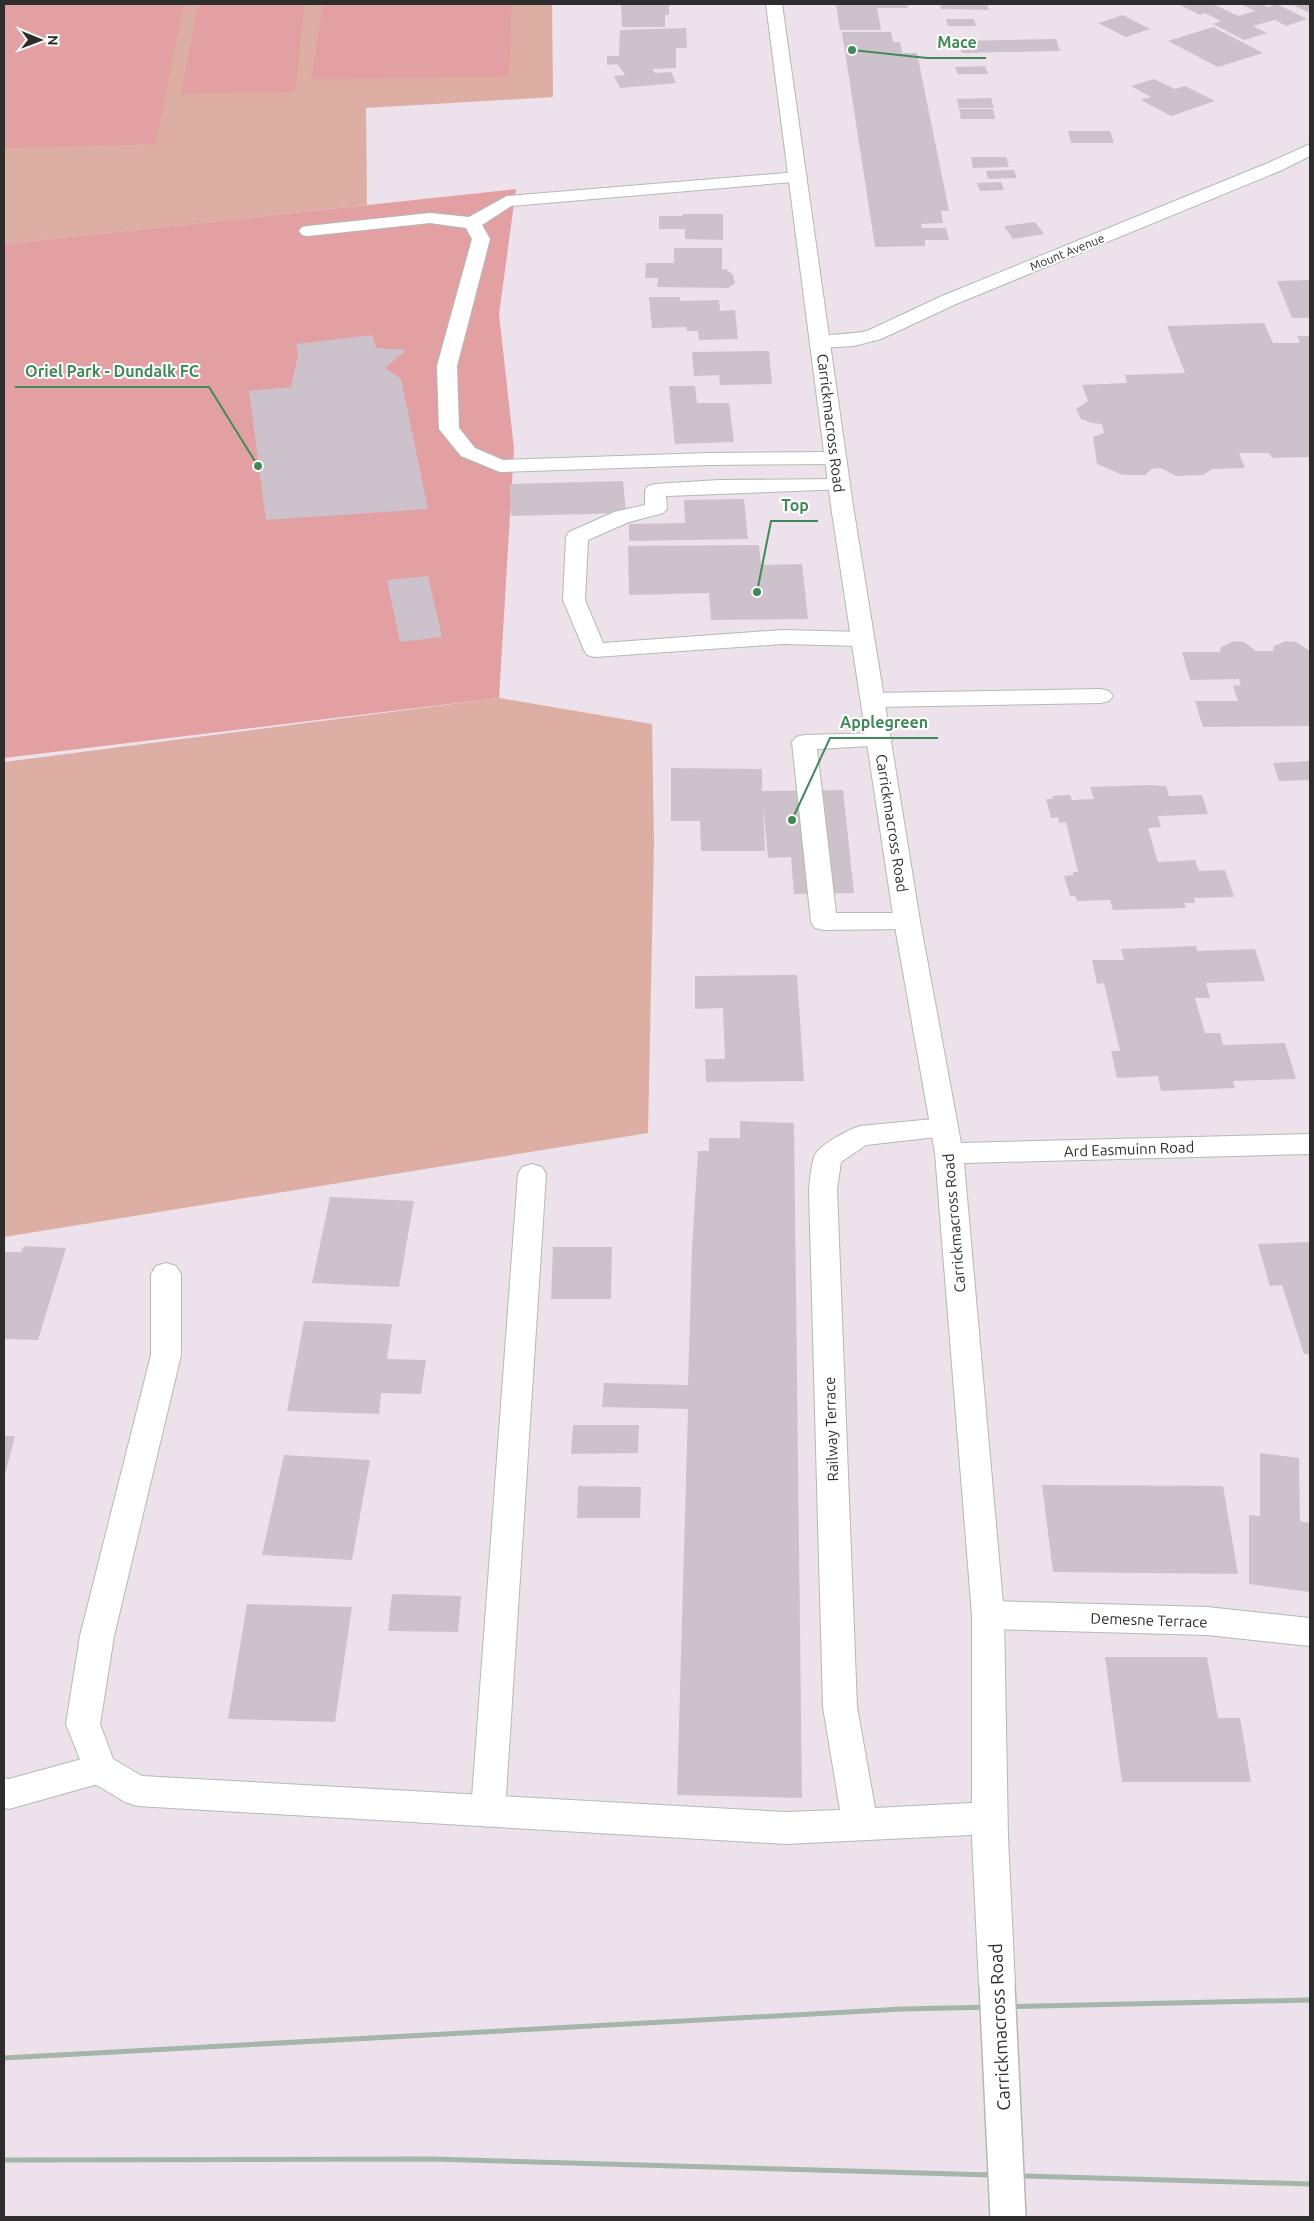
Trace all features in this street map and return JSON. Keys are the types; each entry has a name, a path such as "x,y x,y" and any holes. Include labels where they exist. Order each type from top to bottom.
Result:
{"main road":[{"name":"Carrickmacross Road","path":"774,4 835,458 862,638 874,700 907,921 946,1140 988,1615 990,1828 1008,2217"},
{"name":"Mount Avenue","path":"820,342 854,340 874,335 950,300 1274,167 1310,149"},
{"path":"308,231 430,218 472,223 507,201 798,177"},
{"path":"472,223 481,239 447,366 449,429 468,452 500,466 718,458 835,458"},
{"path":"839,485 719,486 655,490 656,510 622,517 577,537 574,600 596,650 782,637 862,638"},
{"path":"874,700 1101,696"},
{"path":"880,740 804,742 824,922 907,921"},
{"name":"Railway Terrace","path":"860,1823 840,1707 823,1189 828,1157 860,1136 946,1140"},
{"name":"Ard Easmuinn Road","path":"946,1140 1310,1144"},
{"path":"488,1811 532,1174"},
{"path":"166,1274 166,1355 97,1636 83,1724 100,1769 137,1791 786,1828 860,1823 990,1828"},
{"name":"Demesne Terrace","path":"988,1615 1207,1621 1310,1632"},
{"path":"4,1793 10,1794 100,1769"}],"shaded area":[{"path":"4,4 552,4 553,97 366,108 367,205 4,244"},
{"path":"4,4 184,4 156,144 4,148"},
{"path":"198,4 305,4 295,92 181,94"},
{"path":"323,4 512,4 509,77 311,79"},
{"path":"516,189 499,314 514,449 499,698 4,758 4,244"},
{"path":"499,698 652,724 654,843 648,1133 4,1237 4,762"}],"building":[{"path":"621,4 669,4 669,15 665,15 665,27 622,27"},
{"path":"836,4 907,4 908,8 877,8 881,30 840,30"},
{"path":"940,4 987,4 989,10 941,9"},
{"path":"1178,4 1213,4 1238,16 1255,11 1241,4 1261,4 1268,7 1277,4 1307,19 1286,26 1275,20 1253,26 1267,33 1244,40 1213,24 1221,21 1205,13 1200,15"},
{"path":"1291,4 1310,4 1310,13"},
{"path":"1123,15 1150,29 1126,37 1098,23"},
{"path":"946,19 974,19 976,26 948,26"},
{"path":"1213,27 1263,53 1218,67 1168,41"},
{"path":"686,28 687,48 676,48 676,68 652,69 655,73 671,72 676,83 620,88 614,76 625,75 620,67 617,66 618,64 607,65 607,56 619,56 620,30"},
{"path":"842,32 891,32 893,42 900,42 902,53 917,53 949,211 941,211 943,223 921,224 922,228 946,228 949,240 925,240 925,246 875,247"},
{"path":"1056,39 1060,51 962,53 958,41"},
{"path":"985,66 988,74 958,74 955,67"},
{"path":"1154,79 1175,89 1185,86 1215,101 1171,116 1141,100 1151,97 1131,86"},
{"path":"991,98 994,108 959,108 957,99"},
{"path":"959,109 993,109 995,119 961,119"},
{"path":"1068,131 1110,131 1114,143 1071,143"},
{"path":"971,157 1006,157 1009,167 973,168"},
{"path":"1014,170 1017,178 988,179 986,171"},
{"path":"1001,182 1004,190 980,191 977,183"},
{"path":"683,214 723,214 723,240 685,239 685,229 659,229 659,216 682,216"},
{"path":"1035,222 1044,234 1013,239 1004,226"},
{"path":"674,248 722,248 722,269 726,269 733,275 735,283 728,288 657,287 658,278 645,278 646,263 674,263"},
{"path":"1310,280 1310,318 1292,318 1277,281"},
{"path":"649,297 680,297 680,301 719,300 720,311 735,310 738,339 699,340 698,331 687,331 686,327 652,328"},
{"path":"1264,323 1273,343 1300,343 1297,336 1310,336 1310,457 1272,458 1269,453 1239,453 1245,468 1212,469 1203,475 1176,476 1161,468 1152,469 1145,475 1123,475 1097,464 1093,437 1104,433 1102,424 1081,419 1076,409 1088,401 1082,385 1127,383 1125,375 1185,373 1167,326"},
{"path":"372,335 376,348 406,350 385,368 401,379 428,509 266,520 249,391 291,387 298,355 296,344"},
{"path":"769,351 772,384 720,385 719,375 694,376 692,352"},
{"path":"669,386 695,386 697,403 729,403 734,442 675,444"},
{"path":"623,481 626,513 511,516 510,484"},
{"path":"744,499 748,539 629,541 629,524 685,523 684,500"},
{"path":"759,545 761,565 802,564 808,619 711,620 709,593 629,595 628,546"},
{"path":"428,576 442,637 400,642 387,580"},
{"path":"1234,641 1244,642 1256,651 1273,651 1274,646 1286,641 1296,642 1310,651 1310,726 1203,727 1195,701 1238,701 1233,686 1241,685 1239,679 1190,680 1182,652 1220,652 1221,647"},
{"path":"1310,761 1310,780 1279,781 1273,763"},
{"path":"671,768 762,769 762,791 843,790 854,893 794,894 791,857 768,858 763,805 765,851 701,851 700,821 671,821"},
{"path":"1166,786 1169,796 1202,795 1208,814 1158,816 1161,827 1148,828 1158,862 1195,860 1199,871 1225,870 1234,897 1194,898 1195,903 1184,903 1186,908 1113,910 1110,900 1077,901 1075,896 1070,896 1064,876 1073,875 1073,872 1078,872 1066,822 1059,823 1058,817 1051,818 1046,799 1053,799 1052,796 1070,795 1072,800 1094,799 1090,787"},
{"path":"1196,946 1197,951 1255,949 1265,981 1206,983 1210,998 1195,998 1205,1033 1220,1033 1223,1045 1285,1043 1296,1079 1233,1081 1235,1088 1161,1091 1158,1076 1117,1078 1111,1051 1120,1051 1104,983 1097,984 1092,960 1124,960 1121,949"},
{"path":"797,975 804,1081 706,1082 705,1059 725,1059 723,1008 695,1009 695,976"},
{"path":"740,1121 794,1123 802,1798 677,1795 688,1409 602,1407 604,1383 688,1385 692,1248 698,1151 709,1151 709,1138 740,1138"},
{"path":"330,1197 414,1201 399,1287 312,1283"},
{"path":"1310,1242 1310,1354 1304,1354 1282,1285 1270,1286 1258,1244"},
{"path":"24,1246 66,1248 38,1340 4,1339 4,1252 21,1252"},
{"path":"553,1247 612,1247 611,1299 551,1299"},
{"path":"304,1321 392,1324 387,1359 426,1360 421,1394 381,1393 379,1414 287,1411"},
{"path":"573,1425 639,1425 638,1453 571,1454"},
{"path":"4,1436 15,1436 4,1479"},
{"path":"1260,1453 1299,1458 1300,1521 1310,1523 1310,1592 1249,1584 1249,1515 1260,1516"},
{"path":"284,1455 370,1460 352,1560 262,1555"},
{"path":"1042,1485 1223,1486 1238,1574 1053,1572"},
{"path":"578,1486 641,1487 640,1518 577,1518"},
{"path":"392,1594 461,1596 458,1632 388,1631"},
{"path":"247,1604 352,1607 335,1722 228,1719"},
{"path":"1105,1657 1207,1657 1218,1718 1240,1718 1251,1782 1122,1782"}],"railway":[{"path":"4,2058 903,2009 1310,2000"},
{"path":"4,2160 432,2159 1310,2184"}],"place":[{"name":"Mace","path":"852,50"},
{"name":"Oriel Park - Dundalk FC","path":"258,466"},
{"name":"Top","path":"757,592"},
{"name":"Applegreen","path":"792,820"}]}
